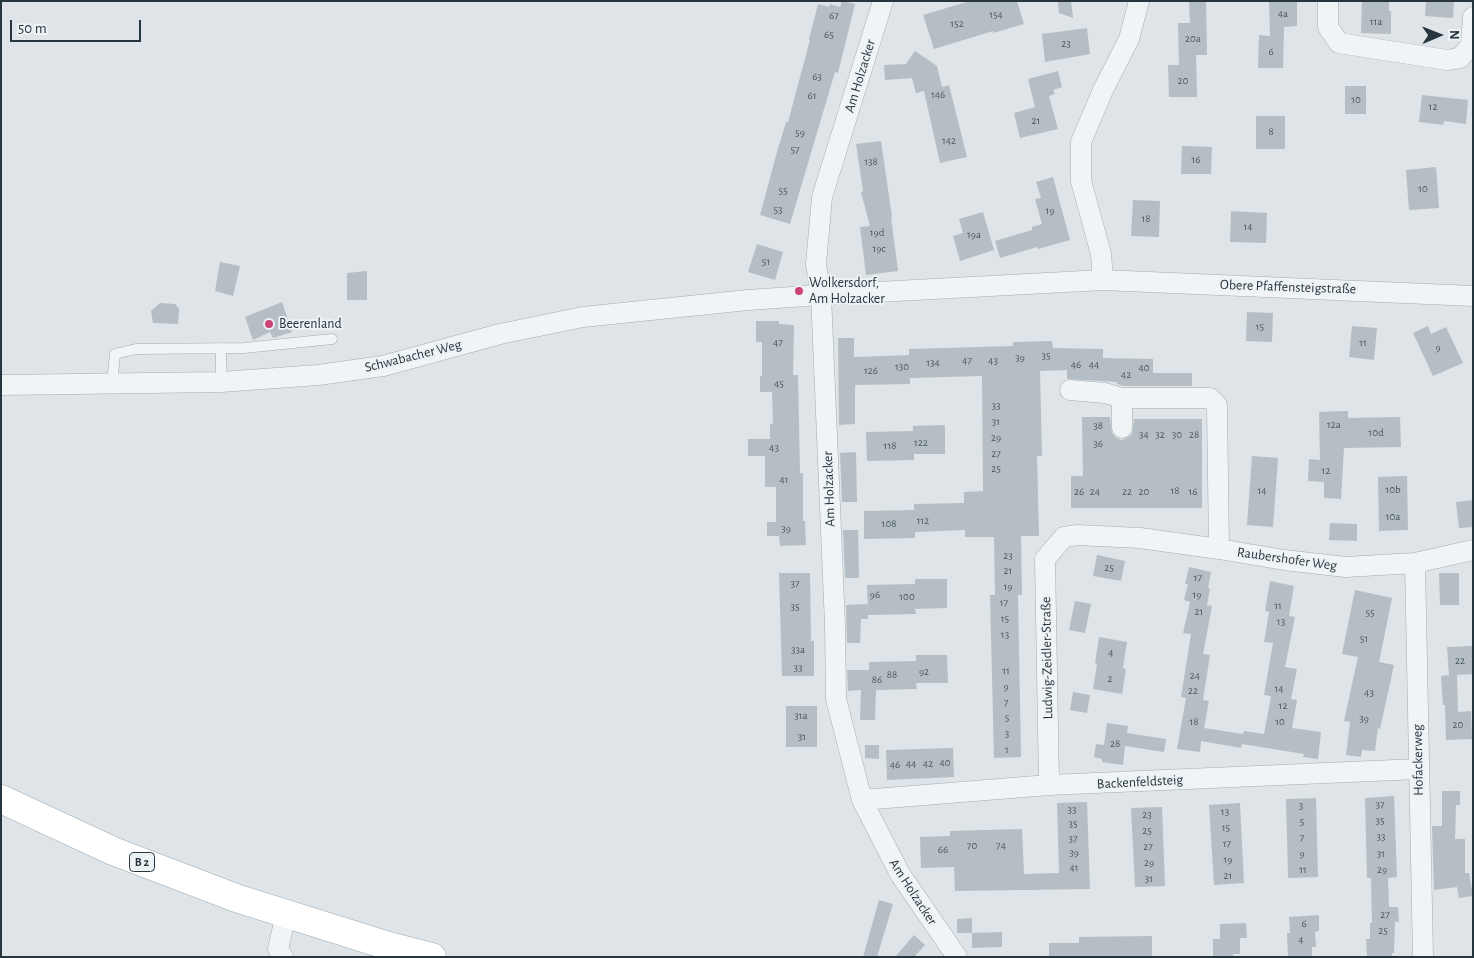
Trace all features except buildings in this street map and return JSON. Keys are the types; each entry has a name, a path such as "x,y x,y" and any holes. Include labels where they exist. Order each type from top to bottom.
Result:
{"main road":[{"name":"B 2","path":"1,799 113,851 236,898 389,946 432,957"}],"street":[{"name":"Am Holzacker","path":"883,1 822,197 816,264 821,295 835,624 836,699 862,800 900,874 958,957"},
{"path":"1103,280 1101,254 1081,181 1080,142 1103,90 1129,40 1139,1"},
{"path":"1328,1 1328,27 1339,43 1447,60 1460,58 1471,45 1473,17"},
{"name":"Obere Pfaffensteigstraße","path":"821,295 1103,280 1421,292 1473,296"},
{"name":"Schwabacher Weg","path":"1,385 221,382 318,375 383,366 500,334 583,317 748,300 821,295"},
{"name":"Raubershofer Weg","path":"1070,390 1105,393 1122,398 1210,398 1217,405 1219,549"},
{"path":"1122,398 1122,428"},
{"name":"Raubershofer Weg","path":"1064,537 1077,535 1140,538 1284,560 1346,567 1415,563 1473,550"},
{"name":"Ludwig-Zeidler-Straße","path":"1049,785 1046,559 1064,537"},
{"name":"Hofackerweg","path":"1415,563 1423,957"},
{"name":"Backenfeldsteig","path":"862,800 1049,785 1418,769"},
{"path":"278,954 286,914"}],"lane":[{"path":"112,384 115,354 136,349 244,348 332,339"},
{"path":"221,382 222,348"}],"place":[{"name":"Wolkersdorf, Am Holzacker","path":"799,291"},
{"name":"Beerenland","path":"269,324"}]}
